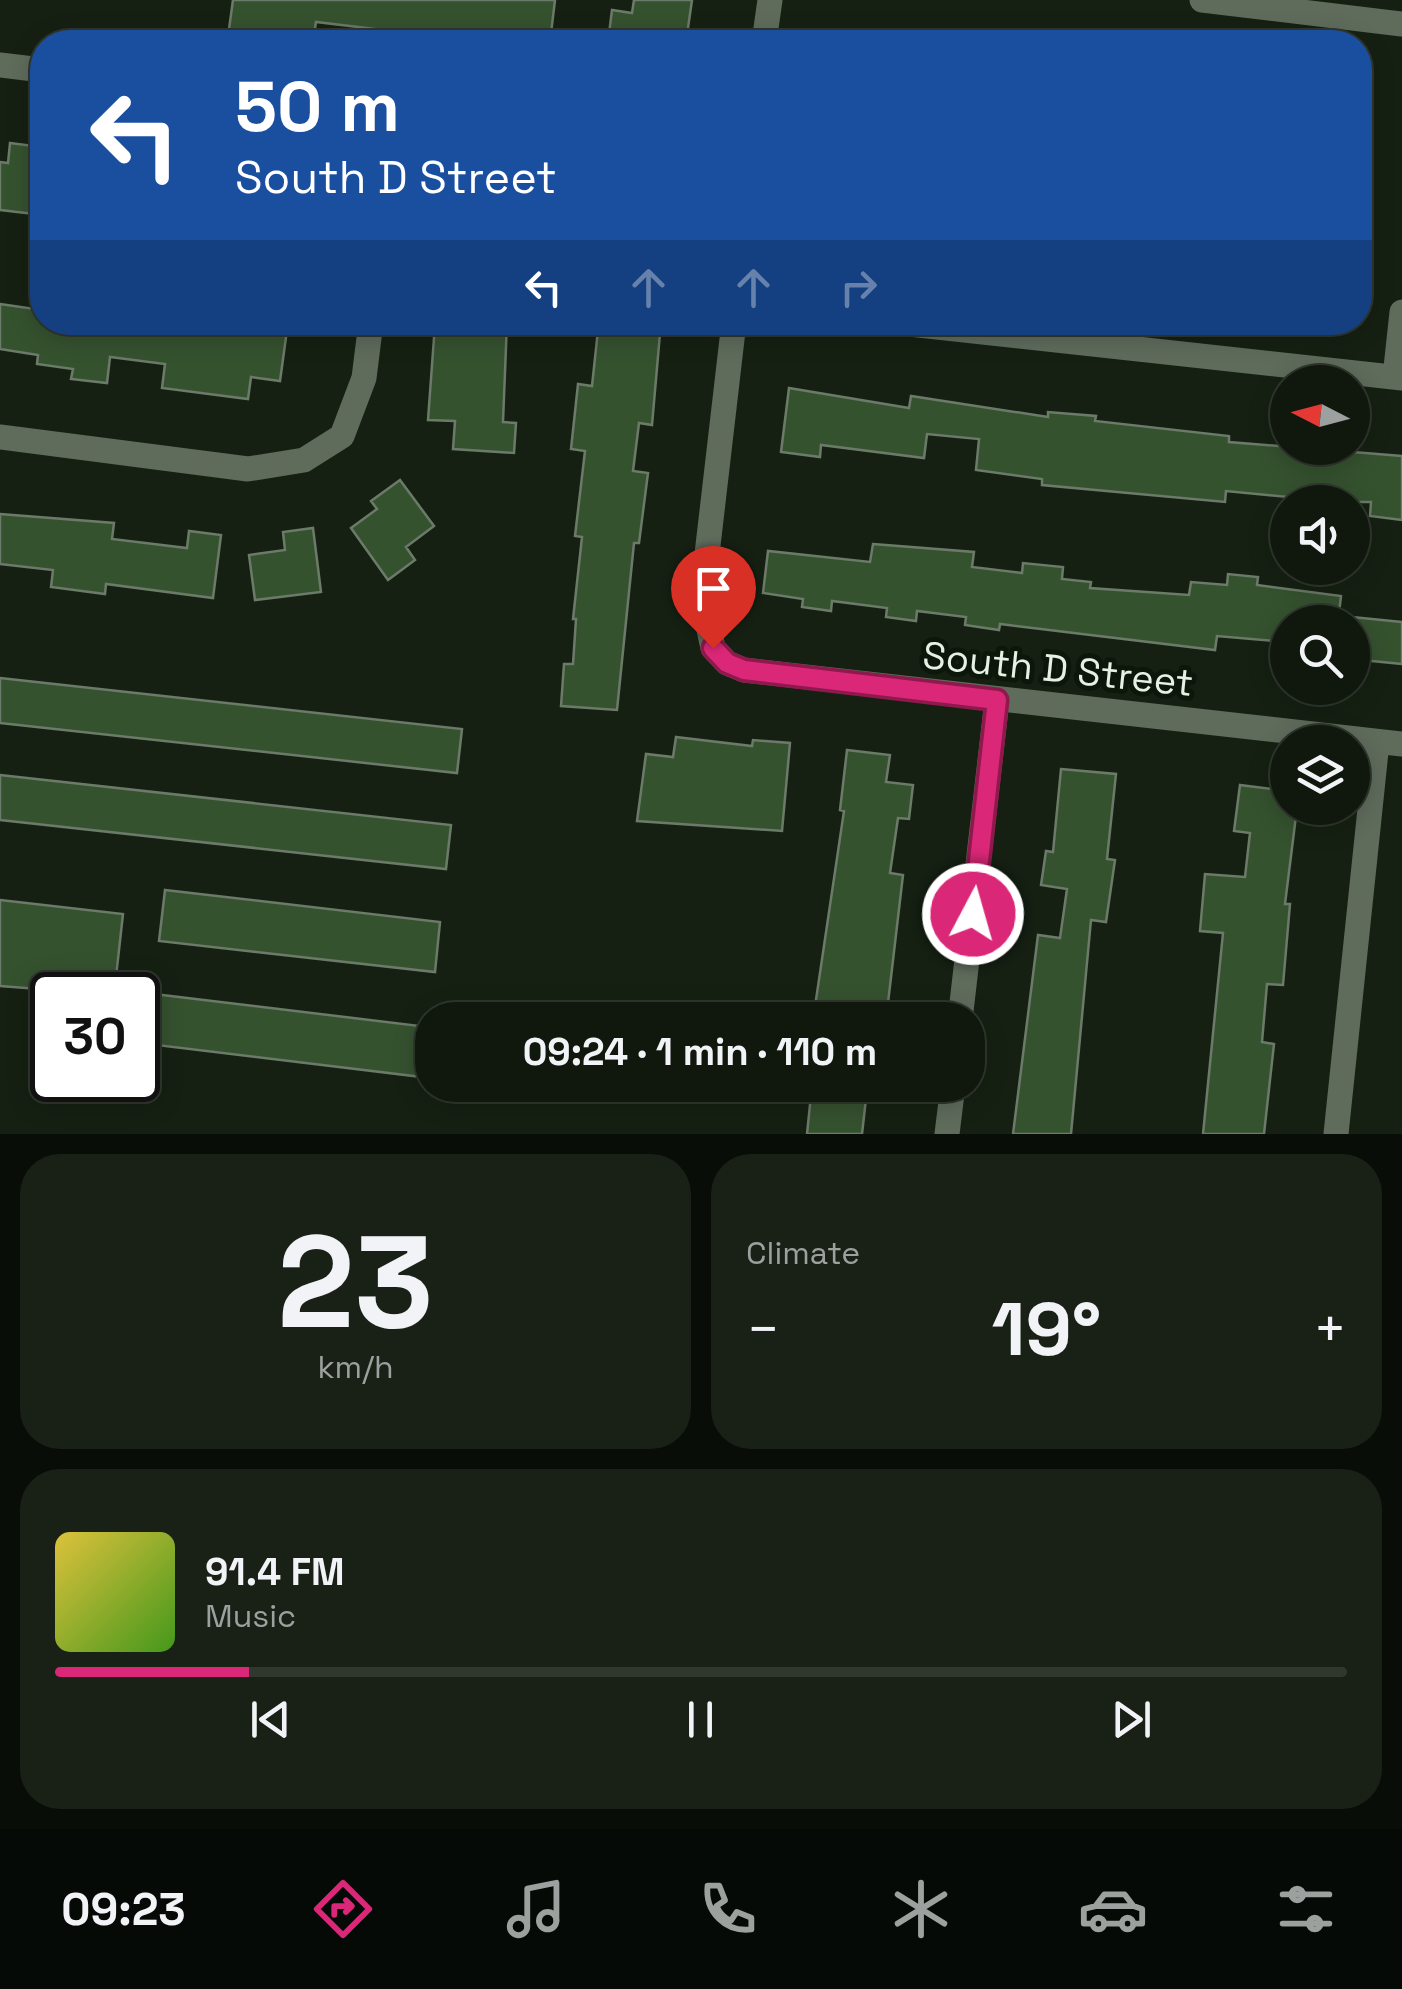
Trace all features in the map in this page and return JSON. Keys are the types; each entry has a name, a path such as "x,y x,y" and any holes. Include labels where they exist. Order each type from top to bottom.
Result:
{"street":[{"path":"766,30 770,0"},
{"path":"1202,0 1402,24"},
{"path":"0,65 30,69"},
{"path":"1009,335 1398,378 1402,312"},
{"path":"0,437 248,469 304,460 342,436 364,378 369,335"},
{"name":"South D Street","path":"732,335 702,597 713,648 727,663 744,670 1389,743"},
{"path":"962,1002 997,700"},
{"path":"1336,1134 1389,743"},
{"path":"947,1134 951,1102"}],"building":[{"path":"233,0 555,0 551,30 383,30 316,22 315,30 229,29"},
{"path":"634,0 692,0 688,30 610,30 612,10 632,13"},
{"path":"10,143 30,146 30,213 0,210 0,162 8,163"},
{"path":"0,304 30,308 30,335 286,335 280,381 251,377 248,399 162,388 165,364 110,357 107,383 71,379 73,369 37,364 38,355 0,349"},
{"path":"434,335 506,335 503,422 516,423 514,453 453,449 455,421 428,420"},
{"path":"597,335 660,335 652,425 639,423 633,471 648,473 639,543 634,543 617,710 561,706 564,664 573,664 573,619 582,537 575,536 585,451 571,449 578,384 592,386"},
{"path":"789,388 909,408 911,396 1048,417 1048,412 1096,416 1095,421 1229,436 1229,442 1270,445 1270,465 1370,465 1370,453 1402,456 1402,520 1370,516 1370,485 1270,485 1270,495 1226,491 1225,502 1042,485 1042,479 976,470 979,439 927,434 924,458 821,445 820,457 781,452"},
{"path":"400,480 434,526 406,547 415,560 388,580 351,528 377,509 371,501"},
{"path":"0,514 114,523 112,539 187,548 189,531 221,535 213,598 106,584 105,594 51,587 53,570 0,564"},
{"path":"313,528 321,592 255,600 249,555 285,550 283,532"},
{"path":"873,544 974,552 972,567 1022,573 1023,563 1063,567 1062,579 1091,582 1090,588 1189,595 1191,582 1227,585 1228,574 1258,577 1257,585 1341,596 1340,605 1270,605 1270,640 1217,636 1215,650 1000,624 999,630 965,625 966,617 917,611 916,621 886,617 887,608 832,601 831,611 802,607 803,599 763,593 768,551 870,562"},
{"path":"1370,619 1402,622 1402,664 1370,661"},
{"path":"0,678 462,729 457,773 0,723"},
{"path":"676,737 752,746 753,740 790,743 782,831 637,821 646,754 673,757"},
{"path":"847,750 890,755 886,782 913,785 909,819 898,818 890,873 903,875 888,1002 816,1002 844,811 840,810"},
{"path":"1061,769 1116,774 1107,859 1115,860 1106,922 1091,920 1071,1134 1013,1134 1038,935 1060,938 1067,889 1041,885 1046,851 1053,852"},
{"path":"0,775 451,825 446,869 0,820"},
{"path":"1240,785 1270,789 1270,825 1295,825 1285,904 1290,904 1283,985 1267,984 1262,1042 1274,1044 1264,1134 1203,1134 1223,933 1200,931 1205,874 1245,877 1250,833 1234,831"},
{"path":"165,890 440,922 435,972 159,941"},
{"path":"0,900 123,914 117,972 30,972 30,988 0,986"},
{"path":"160,995 415,1025 415,1076 160,1045"},
{"path":"810,1102 866,1102 862,1134 807,1134"}],"route":[{"path":"713,648 727,663 744,670 997,700 973,914"}]}
